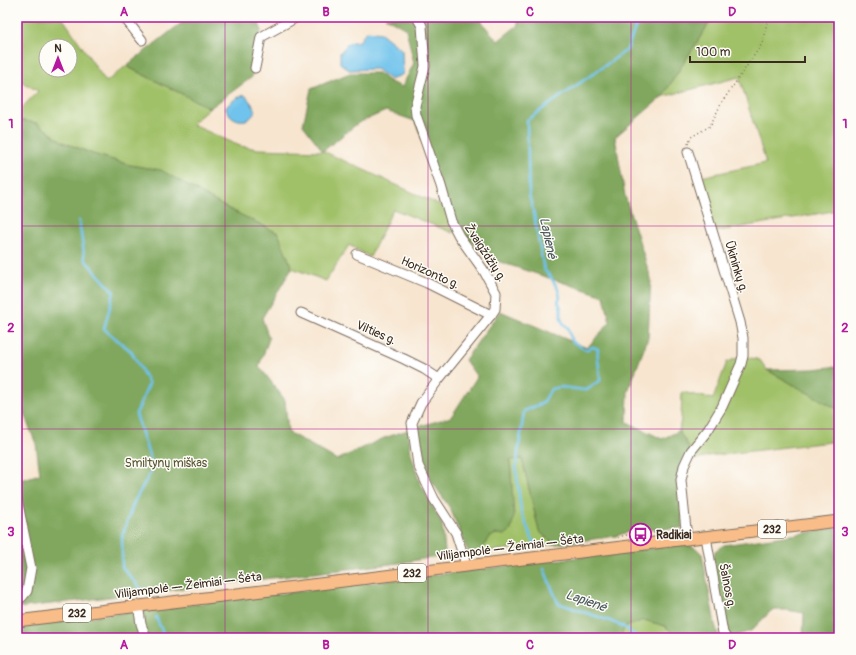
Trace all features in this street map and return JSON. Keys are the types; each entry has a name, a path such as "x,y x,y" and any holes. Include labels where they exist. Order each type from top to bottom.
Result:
{"main road":[{"name":"Vilijampolė — Žeimiai — Šėta","path":"17,620 839,521"}],"street":[{"path":"124,17 142,40"},
{"path":"255,68 261,37 298,17"},
{"name":"Žvaigždžių g.","path":"417,17 422,26 424,66 415,106 416,115 441,186 451,221 458,236 484,271 496,293 495,309 421,403 412,424 418,465 434,499 456,533 466,566"},
{"name":"Ūkininkų g.","path":"687,539 681,480 684,466 691,451 708,430 722,408 743,356 743,338 740,322 688,152"},
{"name":"Horizonto g.","path":"357,254 427,283 491,315"},
{"name":"Vilties g.","path":"301,313 404,359 424,369 439,379"},
{"path":"17,499 31,568 27,591 17,600"},
{"name":"Šalnos g.","path":"706,537 723,632 726,638"},
{"path":"138,605 141,624 146,638"}],"path":[{"path":"688,152 687,145 691,137 710,126 722,102 762,44 767,23 766,17"}],"green space":[{"path":"17,17 62,17 76,38 38,38 38,78 78,78 78,41 106,82 126,66 210,108 191,124 240,146 258,149 323,151 444,207 453,233 393,209 370,257 349,245 326,281 292,268 278,233 225,207 161,171 130,165 93,154 63,142 37,123 17,120 17,113 38,91 17,79"},
{"path":"189,17 258,17 261,30 252,77 210,108 126,66"},
{"path":"385,17 480,17 484,25 498,41 518,25 517,17 713,17 662,97 615,137 625,196 651,279 648,338 628,391 627,422 662,439 679,431 691,451 682,462 682,528 634,530 616,536 557,544 549,540 539,531 522,459 510,460 514,516 511,530 505,535 496,534 488,538 481,552 470,554 450,508 430,479 422,461 417,427 451,417 477,377 465,360 500,311 587,348 610,322 604,296 488,258 456,226 415,121 386,111 358,123 323,151 303,125 311,89 350,73 378,73 390,82 402,87 414,63 406,29"},
{"path":"713,17 839,17 839,210 713,232 696,178 766,163 739,77 662,97"},
{"name":"Smiltynų miškas","path":"18,120 37,123 63,142 93,154 130,165 161,170 225,207 278,233 292,268 262,318 269,339 259,366 285,400 288,432 337,460 384,438 408,430 411,453 419,481 442,524 445,551 441,556 399,563 17,608 17,481 40,474 36,444 17,397"},
{"path":"743,356 760,360 767,370 839,410 839,441 708,456 695,460 679,431 682,392 713,399 727,362"},
{"path":"839,366 839,410 767,370 814,369"},
{"path":"522,459 539,531 549,540 557,544 481,552 487,538 496,534 505,535 512,487 510,460"},
{"path":"839,528 839,638 803,638 804,613 787,610 772,610 751,631 728,638 713,561 715,551 724,545"},
{"path":"687,544 697,549 702,554 719,638 678,638 665,626 644,620 624,627 621,638 17,638 17,626"},
{"path":"644,620 665,626 678,638 621,638 624,627"}],"water":[{"path":"368,31 381,33 402,50 403,74 391,80 376,69 349,70 340,63 340,53 348,43 360,41 363,35"},
{"path":"245,95 252,104 255,112 248,119 235,119 226,108 234,100"}],"waterway":[{"name":"Lapienė","path":"536,548 521,512 516,468 524,411 543,403 551,389 561,387 587,390 600,381 600,377 598,349 593,347 584,349 571,339 568,328 561,319 558,289 545,271 543,265 529,195 527,120 627,50 639,17"},
{"path":"79,221 85,260 114,292 104,329 131,351 149,384 136,414 153,468 134,502 122,536 122,567 141,589 152,591"},
{"name":"Lapienė","path":"544,569 558,603 624,627 639,638"},
{"path":"156,617 165,638"}],"place":[{"name":"Radikiai","path":"641,535"}]}
